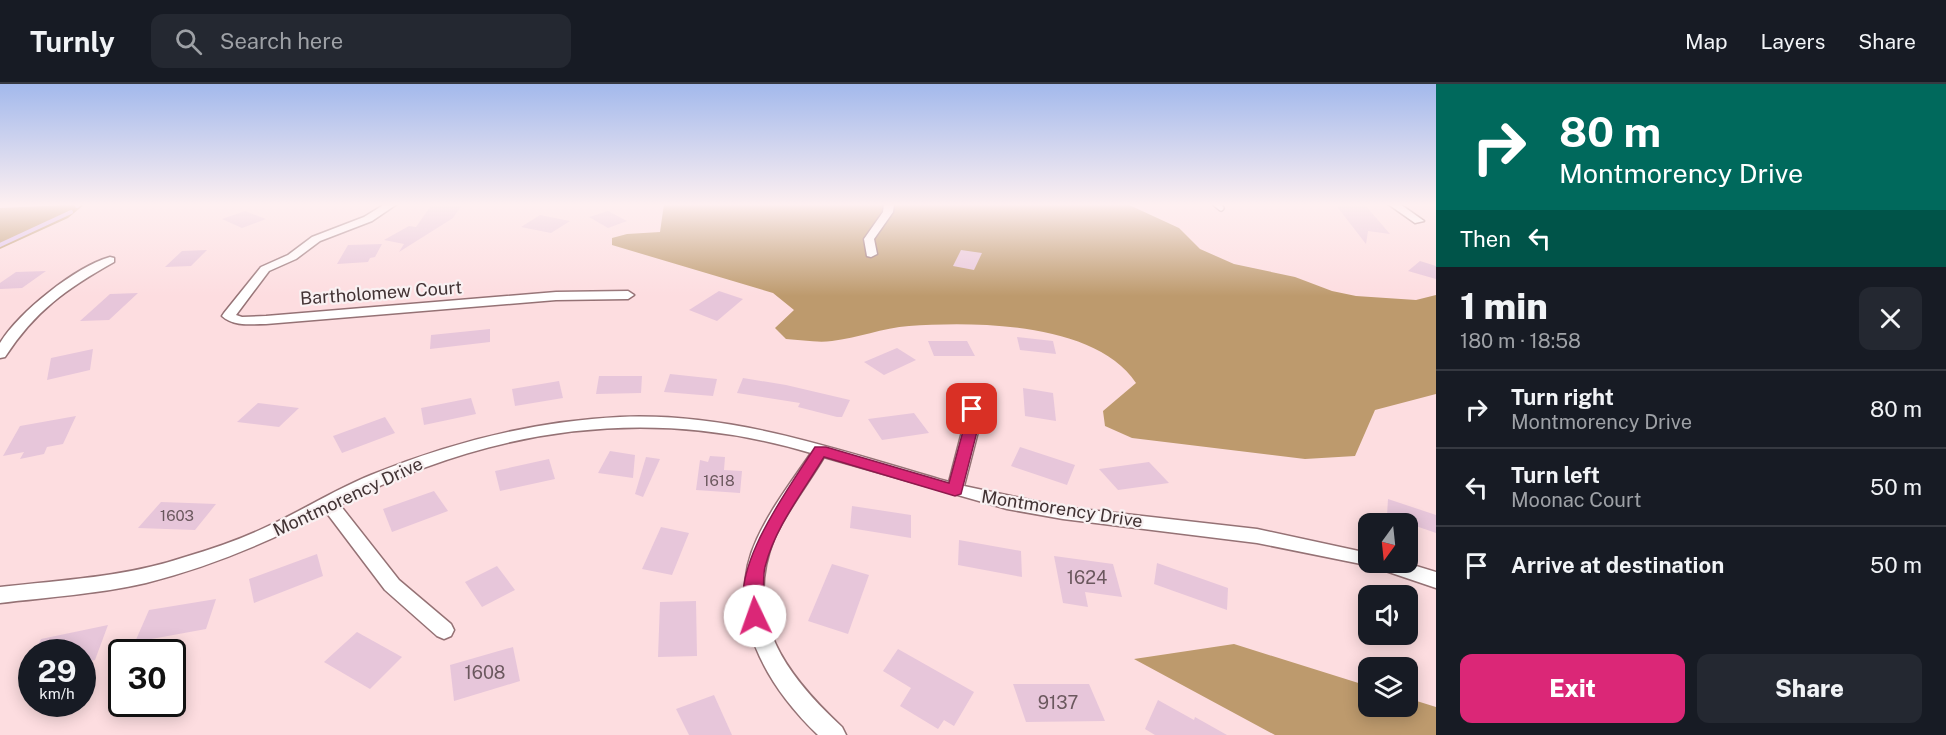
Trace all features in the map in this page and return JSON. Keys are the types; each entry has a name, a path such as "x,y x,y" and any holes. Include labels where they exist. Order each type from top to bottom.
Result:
{"street":[{"name":"Bartholomew Court","path":"328,234 316,239 292,257 265,268 228,316 241,321 266,320 556,296 628,295"},
{"path":"871,254 869,239 872,234"},
{"path":"0,354 15,331 50,299 91,270 111,260"},
{"path":"955,490 973,420 972,409 960,391"},
{"name":"Montmorency Drive","path":"0,595 99,583 188,564 269,534 384,476 450,452 506,437 582,424 621,422 699,424 771,436 955,490 1063,513 1257,536 1358,558"},
{"path":"820,451 765,540 756,569 753,590 755,616 764,645 782,681 806,711 834,735"},
{"path":"329,504 392,585 444,630"},
{"path":"1413,573 1436,580"}],"shaded area":[{"path":"0,234 32,234 0,249"},
{"path":"626,234 1185,234 1200,249 1234,264 1295,277 1332,291 1356,296 1416,300 1436,295 1436,394 1375,410 1355,456 1305,459 1132,438 1105,426 1103,411 1136,383 1117,363 1093,348 1064,337 1032,330 966,324 899,327 827,342 786,339 775,328 794,310 773,293 612,245 612,238"},
{"path":"1234,644 1358,683 1358,717 1418,717 1418,701 1436,707 1436,735 1275,735 1134,659"}],"building":[{"path":"394,234 427,234 399,252 404,244 384,240"},
{"path":"1359,234 1367,234 1366,244"},
{"path":"382,244 375,257 370,258 368,262 337,264 348,245"},
{"path":"207,250 191,266 165,267 182,251"},
{"path":"961,250 982,253 974,270 953,266"},
{"path":"1420,261 1436,266 1436,279 1408,271"},
{"path":"46,271 22,288 0,289 0,283 16,272"},
{"path":"719,291 743,299 717,321 689,310"},
{"path":"138,293 109,320 80,321 110,294"},
{"path":"490,329 490,342 430,349 431,335"},
{"path":"1017,337 1053,341 1056,354 1020,350"},
{"path":"928,341 967,341 975,356 934,356"},
{"path":"897,348 916,360 884,375 864,362"},
{"path":"93,349 90,370 47,380 51,358"},
{"path":"670,374 717,379 713,396 664,392"},
{"path":"599,376 642,376 641,393 596,394"},
{"path":"743,378 786,385 850,400 842,417 837,417 798,407 800,403 737,393"},
{"path":"559,381 563,398 515,406 512,389"},
{"path":"1023,388 1053,393 1056,421 1025,416"},
{"path":"471,398 476,414 424,425 421,408"},
{"path":"258,403 299,408 279,427 237,422"},
{"path":"914,413 929,433 882,440 868,419"},
{"path":"76,416 63,444 47,447 44,454 20,459 24,452 3,456 20,426"},
{"path":"385,417 395,433 342,453 333,436"},
{"path":"1020,447 1075,465 1067,485 1011,466"},
{"path":"610,451 635,455 633,478 598,473"},
{"path":"710,456 725,457 724,470 742,471 740,493 696,490 700,460 708,462"},
{"path":"646,457 660,459 643,497 635,494"},
{"path":"549,459 555,479 500,491 495,471"},
{"path":"1149,462 1169,483 1118,490 1099,469"},
{"path":"434,491 448,511 392,532 383,509"},
{"path":"1388,499 1436,515 1436,533 1418,527 1418,513 1387,513"},
{"path":"161,502 216,504 195,530 138,528"},
{"path":"852,506 911,515 911,538 850,528"},
{"path":"661,527 689,533 672,575 642,569"},
{"path":"959,540 1021,551 1022,577 958,565"},
{"path":"317,554 323,576 254,603 249,579"},
{"path":"1054,556 1113,564 1122,597 1085,592 1088,607 1063,603"},
{"path":"1157,563 1228,588 1227,610 1154,584"},
{"path":"832,564 869,575 848,634 808,621"},
{"path":"497,566 515,590 482,607 465,582"},
{"path":"216,599 206,629 151,639 136,639 149,610"},
{"path":"696,601 697,656 658,657 660,602"},
{"path":"108,625 96,657 96,639 41,639"},
{"path":"357,632 402,657 370,689 324,662"},
{"path":"513,647 520,681 454,701 450,665"},
{"path":"898,649 974,692 954,726 944,720 938,729 900,706 911,688 883,671"},
{"path":"1013,684 1089,684 1105,721 1026,722"},
{"path":"714,695 732,735 689,735 676,709"},
{"path":"1158,700 1227,735 1155,735 1145,729"}],"waterway":[{"path":"0,245 23,234"}],"route":[{"path":"755,616 753,590 756,569 765,540 820,451 955,490 973,420 972,409"}]}
